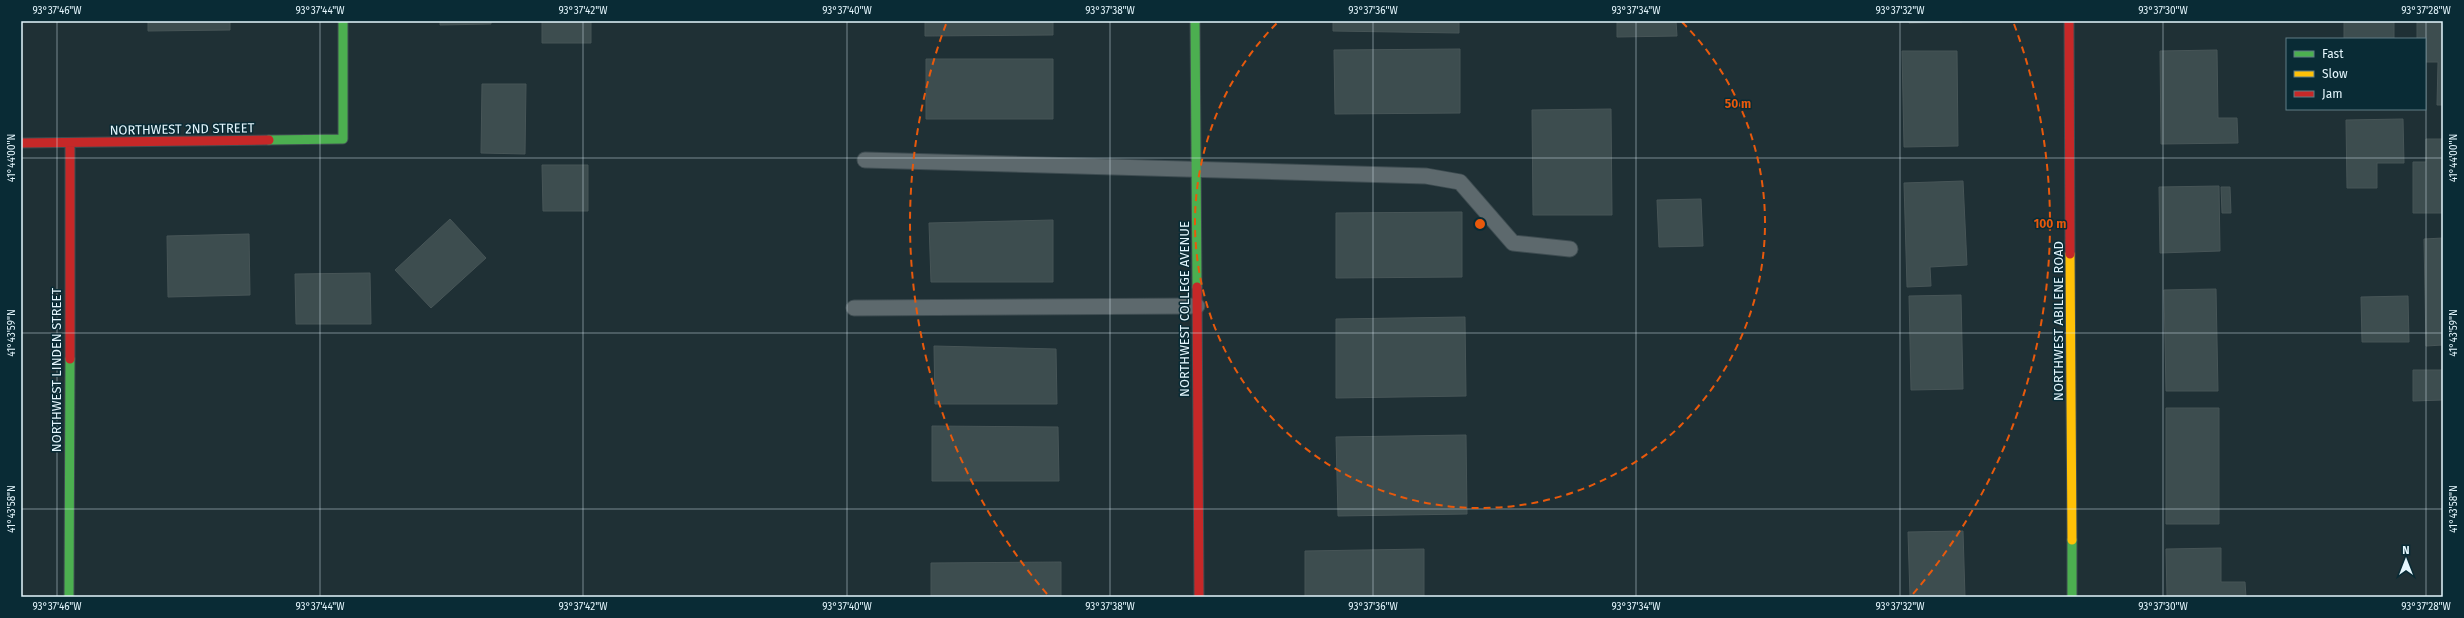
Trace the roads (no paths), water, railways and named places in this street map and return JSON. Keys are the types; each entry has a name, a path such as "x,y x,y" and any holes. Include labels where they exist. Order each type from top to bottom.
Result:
{"street":[{"name":"NORTHWEST 2ND STREET","path":"21,143 343,139 343,21"},
{"name":"NORTHWEST COLLEGE AVENUE","path":"1195,21 1199,597"},
{"name":"NORTHWEST ABILENE ROAD","path":"2069,21 2072,597"},
{"name":"NORTHWEST LINDEN STREET","path":"69,597 70,143"}],"lane":[{"path":"866,160 1196,168 1426,176 1460,182 1513,243 1570,250"},
{"path":"854,308 1197,306"}]}
